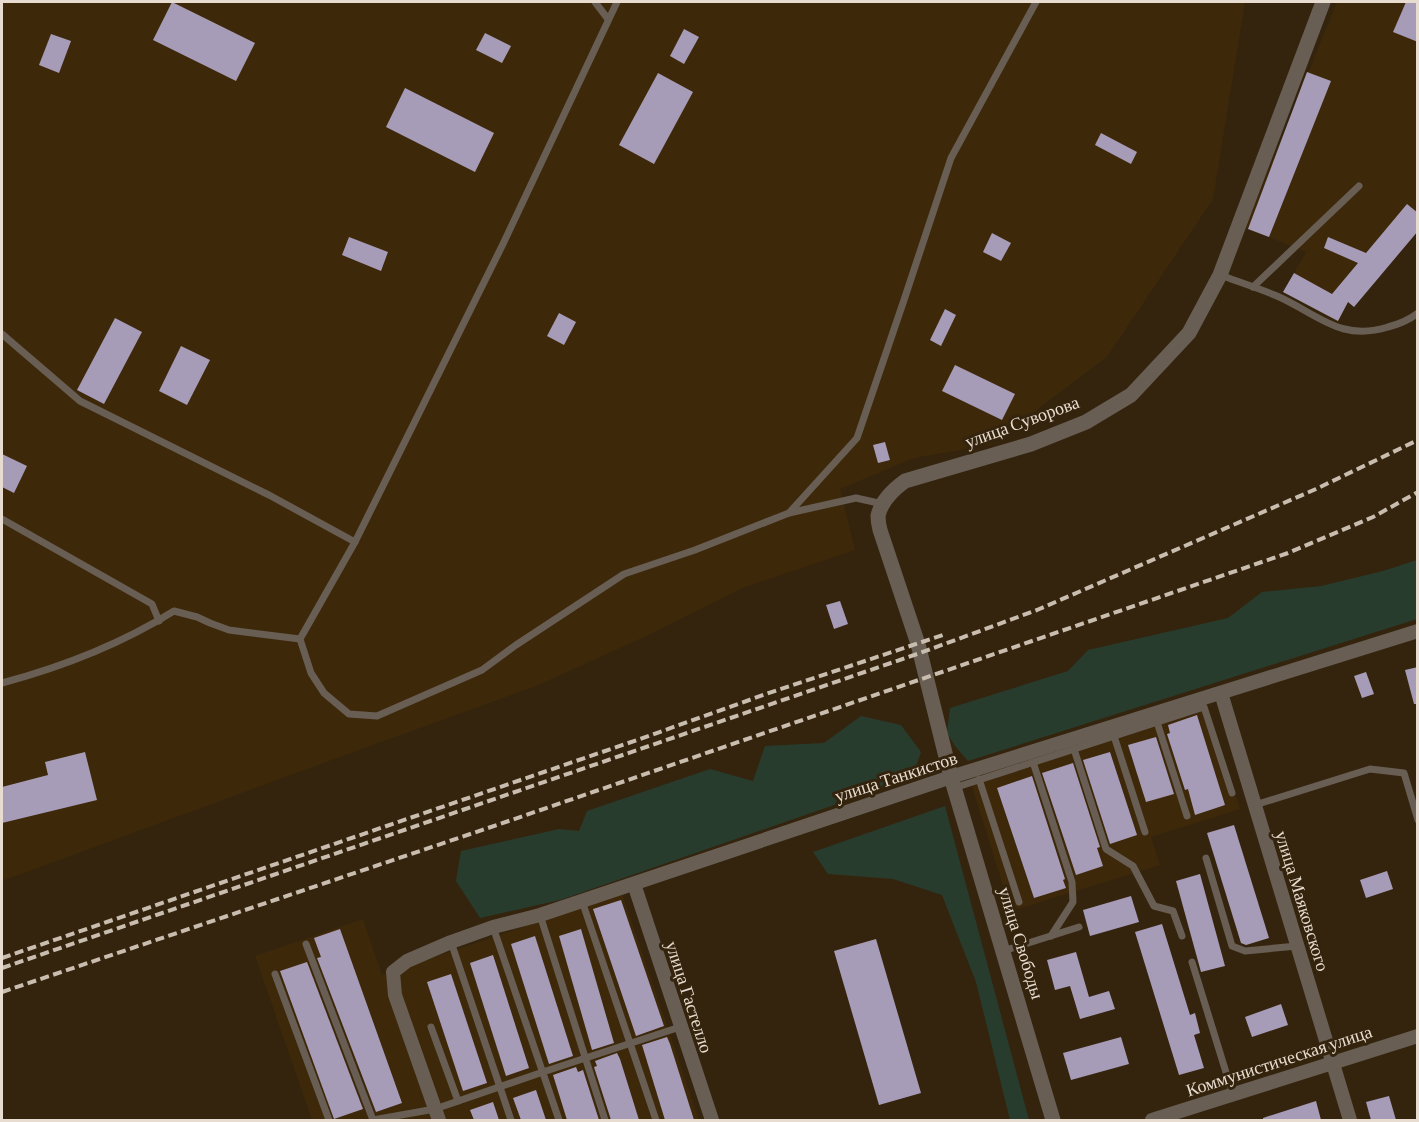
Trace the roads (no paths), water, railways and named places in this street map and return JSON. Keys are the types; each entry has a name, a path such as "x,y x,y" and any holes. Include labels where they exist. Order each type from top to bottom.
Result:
{"street":[{"name":"улица Суворова","path":"883,504 893,490 905,481 1031,444 1086,422 1131,395 1188,333 1220,275 1323,2"},
{"path":"883,504 878,516 880,530 918,644 952,783"},
{"name":"улица Танкистов","path":"437,1115 395,995 393,972 407,961 493,927 540,915 1418,631"},
{"name":"улица Маяковского","path":"1221,693 1350,1120"},
{"name":"улица Свободы","path":"952,783 1053,1120"},
{"name":"улица Гастелло","path":"634,884 712,1120"},
{"name":"Коммунистическая улица","path":"1152,1120 1183,1116 1233,1095 1418,1036"}],"lane":[{"path":"595,2 608,19"},
{"path":"617,2 502,244 355,542 300,639 311,673 324,693 349,714 377,717 482,670 624,574 695,550 789,513 856,498 883,504"},
{"path":"789,513 857,438 951,158 1036,2"},
{"path":"1253,288 1359,186"},
{"path":"1220,275 1277,296 1335,327 1356,332 1376,331 1412,318 1418,313"},
{"path":"2,334 80,401 269,495 355,542"},
{"path":"2,519 152,604 159,621"},
{"path":"2,683 38,674 93,652 142,631 174,611 197,617 229,630 300,639"},
{"path":"952,783 979,779 1204,706 1232,793"},
{"path":"1157,722 1187,816"},
{"path":"1114,736 1145,832"},
{"path":"1074,749 1106,849 1133,866 1154,906 1173,910 1182,936"},
{"path":"1033,762 1072,882 1073,902 1051,936"},
{"path":"1255,805 1370,769 1404,773 1418,820"},
{"path":"979,779 1019,902"},
{"path":"1206,858 1232,946 1245,951 1297,946"},
{"path":"582,901 656,1120"},
{"path":"540,915 605,1120"},
{"path":"493,927 559,1120"},
{"path":"1003,951 1079,927"},
{"path":"451,942 511,1120"},
{"path":"306,944 373,1120 437,1115 458,1101 680,1027"},
{"path":"1192,962 1233,1095"},
{"path":"275,974 329,1120"},
{"path":"432,1027 458,1101"}],"railway":[{"path":"2,968 920,653 1037,610 1316,489 1418,440"},
{"path":"2,992 497,825 1288,553 1373,517 1418,492"},
{"path":"2,958 943,635"}]}
